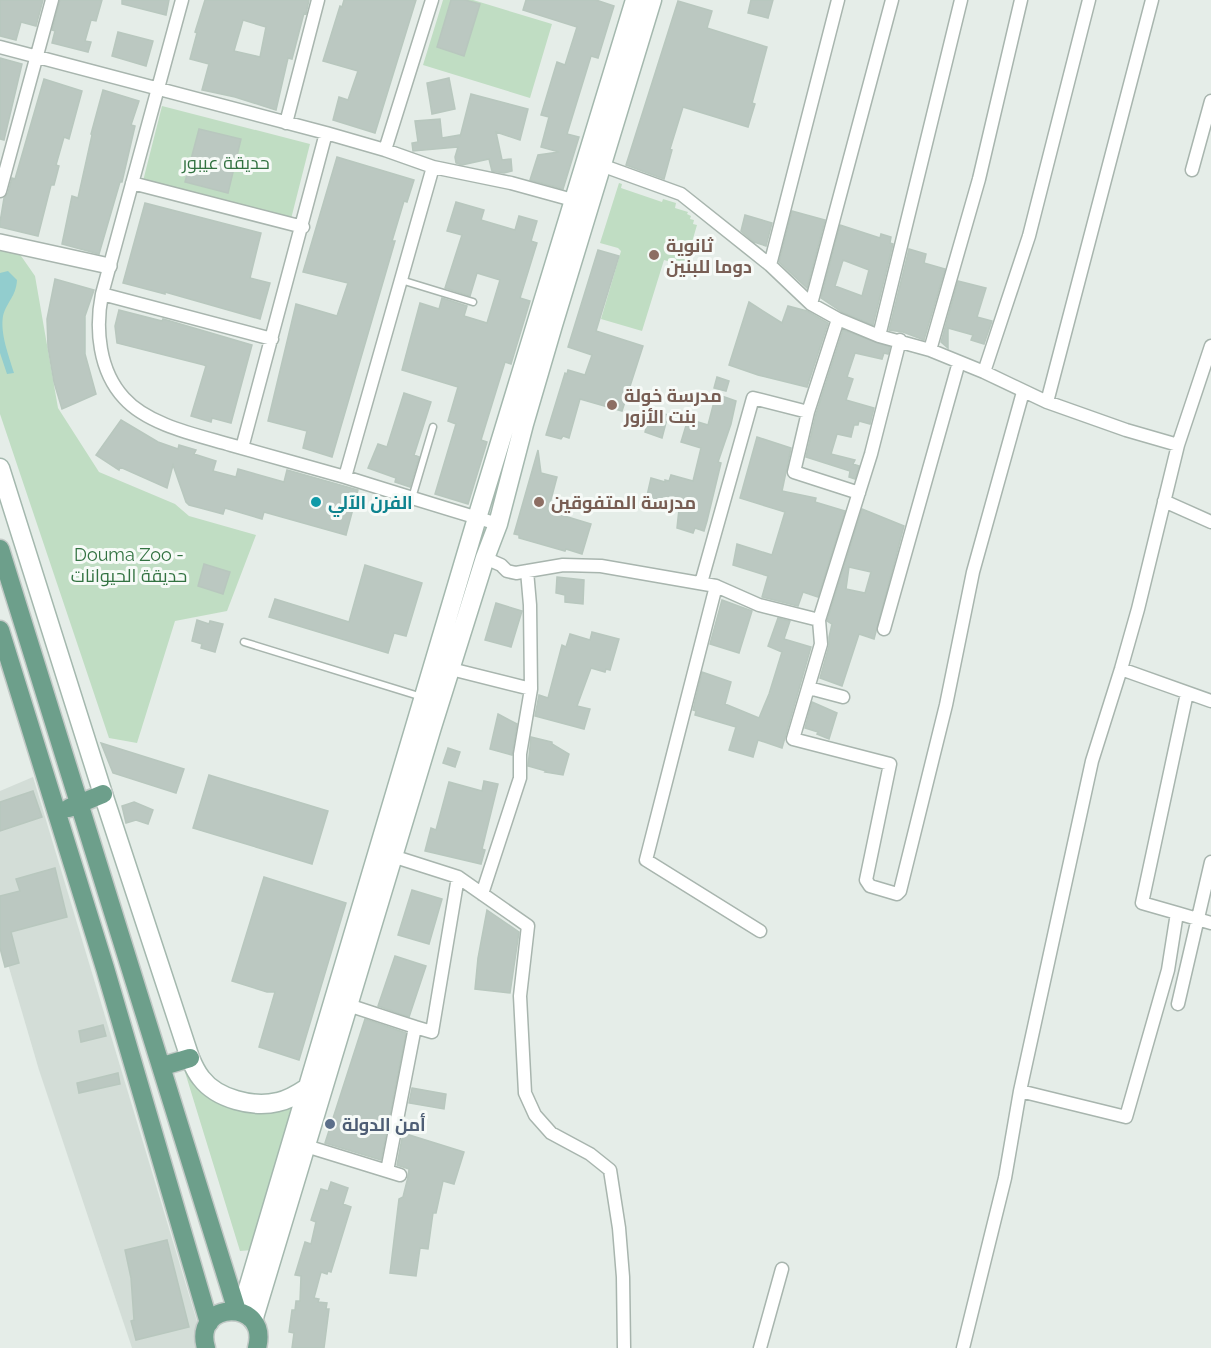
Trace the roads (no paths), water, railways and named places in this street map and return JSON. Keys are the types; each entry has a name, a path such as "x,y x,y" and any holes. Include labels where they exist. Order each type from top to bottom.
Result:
{"main road":[{"path":"244,1315 306,1146 348,1005 425,698 477,518 582,202 601,165 638,0"},
{"path":"244,1315 307,1088 498,524 582,202 638,0"},
{"path":"0,468 103,794 190,1058 202,1080 222,1095 237,1100 271,1104 287,1100 307,1088"},
{"path":"0,549 78,804 244,1315 259,1334 257,1348"},
{"path":"0,630 108,979 209,1323"},
{"path":"56,813 103,794"},
{"path":"163,1066 190,1058"},
{"path":"206,1348 204,1338 209,1323 219,1314 231,1311 244,1315"}],"street":[{"path":"0,191 52,0"},
{"path":"182,0 102,294 99,332 102,356 109,378 124,398 141,413 188,433 345,477 498,524"},
{"path":"286,123 318,0"},
{"path":"385,150 432,0"},
{"path":"770,265 838,0"},
{"path":"811,304 892,0"},
{"path":"879,336 961,0"},
{"path":"930,350 979,179 1021,0"},
{"path":"984,372 1029,236 1089,0"},
{"path":"1047,402 1152,0"},
{"path":"0,47 326,133 433,167 511,183 582,202"},
{"path":"1192,170 1211,101"},
{"path":"242,448 303,227 326,133"},
{"path":"601,165 681,194 770,265 811,304 838,320 879,336 930,350 984,372 1047,402 1126,430 1178,445"},
{"path":"345,477 433,167"},
{"path":"132,183 303,227"},
{"path":"0,242 109,266"},
{"path":"102,294 272,339"},
{"path":"838,320 808,412 794,472 859,493"},
{"path":"900,340 871,454 819,620 821,644 793,739 890,764 866,880 870,886 897,894 900,891 946,705 973,572 1023,392"},
{"path":"963,1348 1005,1178 1020,1091 1092,761 1121,669 1178,445 1211,346"},
{"path":"884,629 959,362"},
{"path":"701,583 753,398 808,412"},
{"path":"1164,501 1211,522"},
{"path":"485,558 501,565 507,571 516,573 563,565 601,566 701,583 716,586 759,605 819,620"},
{"path":"482,894 520,778 520,754 531,689 530,605 527,572"},
{"path":"716,586 646,860 760,931"},
{"path":"450,669 531,689"},
{"path":"1121,669 1211,701"},
{"path":"809,688 843,697"},
{"path":"1187,693 1142,903 1211,923"},
{"path":"386,854 458,877 528,926 520,996 525,1094 535,1115 550,1133 590,1154 610,1170 619,1228 623,1277 624,1348"},
{"path":"1178,1004 1211,862"},
{"path":"348,1005 432,1032 458,877"},
{"path":"1020,1091 1126,1117 1168,970 1177,913"},
{"path":"387,1171 415,1027"},
{"path":"306,1146 400,1175"},
{"path":"760,1348 782,1269"}],"lane":[{"path":"401,280 473,302"},
{"path":"412,498 433,427"},
{"path":"244,642 425,698"}],"water":[{"path":"8,271 17,280 2,323 14,373 7,374 0,353 0,273"}],"place":[{"name":"ثانوية دوما للبنين","path":"654,255"},
{"name":"مدرسة خولة بنت الأزور","path":"612,405"},
{"name":"الفرن الآلي","path":"316,502"},
{"name":"مدرسة المتفوقين","path":"539,502"},
{"name":"أمن الدولة","path":"330,1124"}],"park label":[{"name":"حديقة عيبور","path":"226,162"},
{"name":"Douma Zoo - حديقة الحيوانات","path":"129,564"}]}
